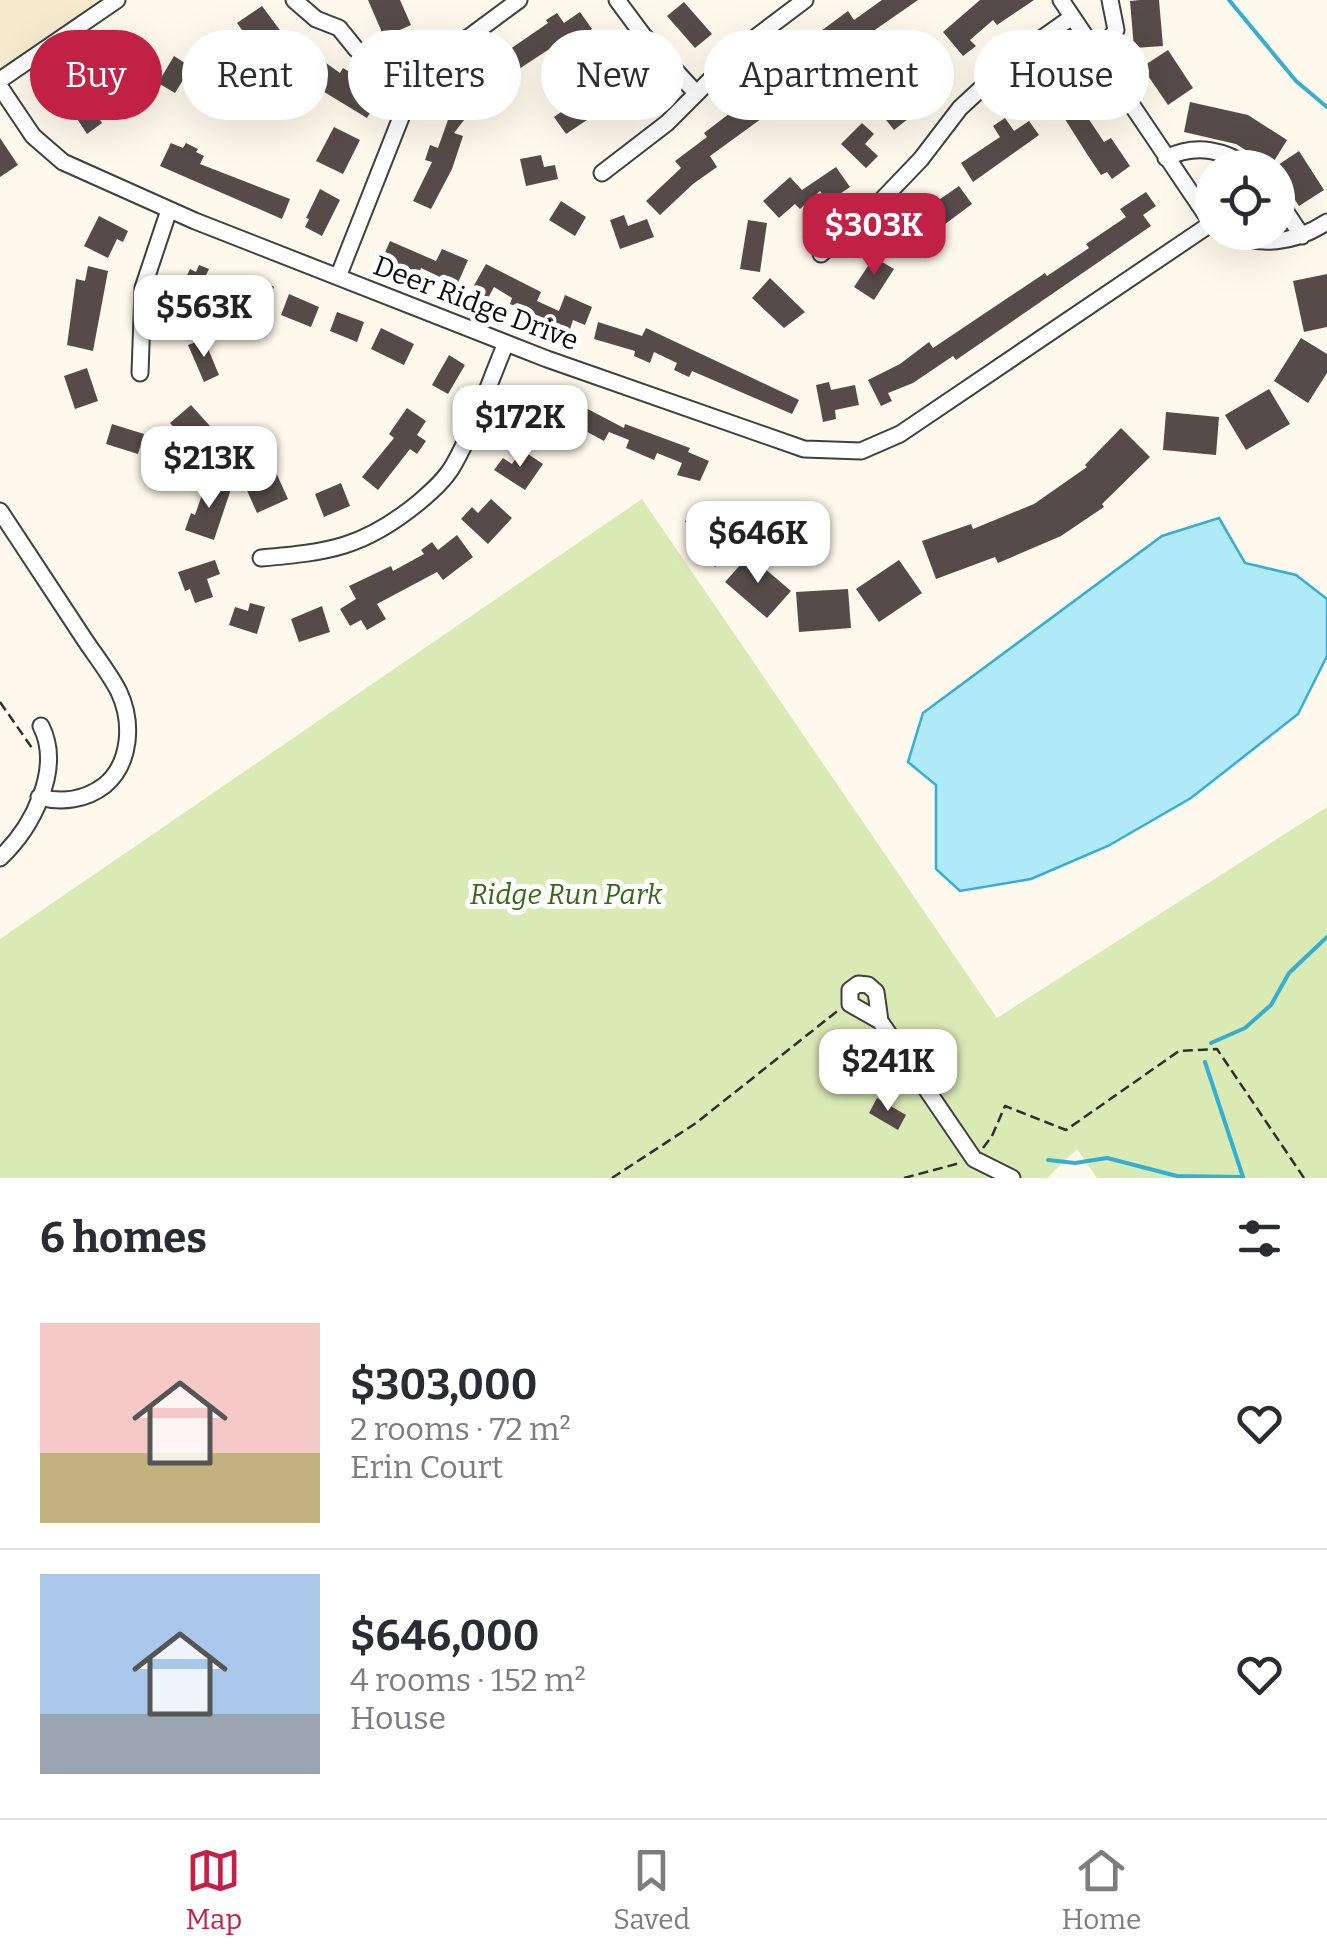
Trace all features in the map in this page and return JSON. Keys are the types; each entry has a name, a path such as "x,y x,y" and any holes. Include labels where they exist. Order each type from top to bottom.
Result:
{"street":[{"path":"0,84 117,0"},
{"path":"294,0 316,19 339,28 348,40"},
{"path":"479,30 519,0"},
{"path":"617,0 696,94"},
{"path":"602,172 667,123 744,46 805,0"},
{"path":"1061,0 1081,30"},
{"path":"1110,0 1116,30"},
{"path":"820,254 877,205 973,96 1014,58 1072,17"},
{"name":"Deer Ridge Drive","path":"0,84 32,136 64,162 169,210 506,343 804,449 861,451 900,434 1195,235"},
{"path":"338,277 400,120"},
{"path":"1141,120 1195,200"},
{"path":"1166,158 1195,148 1210,150"},
{"path":"140,373 143,288 169,210"},
{"path":"1295,239 1327,222"},
{"path":"1295,226 1302,236"},
{"path":"261,558 354,544 388,528 432,492 454,466 506,343"},
{"path":"0,512 119,693 128,732 120,766 92,794 55,802 39,798"},
{"path":"0,858 28,824 39,798 48,748 41,726"},
{"path":"880,1021 850,1004 850,990 858,984 876,992 880,1021 974,1159 1012,1178"}],"path":[{"path":"0,702 47,770"},
{"path":"612,1178 696,1123 850,1004"},
{"path":"904,1178 974,1159 992,1136 1005,1106 1066,1130 1179,1050 1217,1049 1304,1178"}],"shaded area":[{"path":"0,0 105,0 61,30 30,30 30,51 0,71"}],"green space":[{"name":"Ridge Run Park","path":"642,499 997,1018 1327,807 1327,1178 1097,1178 1077,1149 1047,1178 0,1178 0,939"}],"water":[{"path":"1219,518 1245,563 1296,575 1327,599 1327,656 1298,714 1191,798 1108,846 1031,879 960,891 936,869 936,785 908,762 923,713 1162,536"}],"building":[{"path":"368,0 400,0 411,25 400,30 381,30"},
{"path":"882,0 918,0 875,30 822,30 848,11 854,20"},
{"path":"980,0 1034,0 997,25 993,20 982,30 974,30 970,40 974,48 963,56 954,45 954,30 945,30"},
{"path":"1159,0 1163,46 1149,47 1149,30 1132,30 1130,1"},
{"path":"684,2 708,30 704,30 704,41 695,48 684,30 679,30 667,16"},
{"path":"262,6 280,30 242,30 237,23"},
{"path":"580,12 592,29 541,30 541,55 521,68 521,42 557,13 564,23"},
{"path":"1168,50 1193,88 1168,105 1149,77 1149,62"},
{"path":"174,56 182,61 182,82 175,93 162,85 162,76"},
{"path":"328,64 340,73 343,68 348,71 348,106 328,94"},
{"path":"1190,102 1248,115 1287,140 1281,150 1246,150 1236,144 1184,132"},
{"path":"78,120 100,120 102,123 87,134"},
{"path":"448,120 464,120 454,133 463,136 452,169 431,209 413,201 432,162 425,160 430,145 438,148"},
{"path":"556,120 587,120 566,134"},
{"path":"721,120 759,120 710,156 717,167 660,215 646,201 681,168 675,161 707,137 704,133"},
{"path":"886,120 907,120 894,130"},
{"path":"1006,120 1014,131 1029,121 1039,135 973,182 961,163 1000,137 993,126"},
{"path":"1066,120 1089,120 1104,142 1111,138 1130,166 1112,179 1107,172 1101,175"},
{"path":"862,123 874,134 865,144 878,156 866,168 841,144"},
{"path":"334,127 360,140 343,174 316,161"},
{"path":"0,138 18,165 0,177"},
{"path":"171,143 183,148 186,143 198,149 196,152 204,156 200,164 290,199 282,219 160,166"},
{"path":"1299,151 1324,190 1299,206 1295,200 1295,154"},
{"path":"541,155 544,167 555,165 558,179 526,186 520,159"},
{"path":"836,167 850,187 828,202 820,191 800,209 795,204 779,218 763,201 790,177 802,190"},
{"path":"959,186 972,204 905,254 893,237"},
{"path":"320,189 340,200 322,236 305,227"},
{"path":"1146,192 1156,206 1143,215 1151,226 956,360 953,356 913,383 888,393 892,401 881,406 868,380 900,364 929,342 933,348 1089,248 1086,244 1126,217 1120,209"},
{"path":"561,201 586,217 575,236 549,220"},
{"path":"624,215 628,226 647,219 654,237 620,249 610,220"},
{"path":"99,216 128,231 123,242 117,239 108,258 84,246"},
{"path":"748,220 767,223 760,272 740,269"},
{"path":"390,241 436,261 442,249 468,260 457,285 421,268 419,273 383,257"},
{"path":"874,257 894,269 874,300 854,287"},
{"path":"486,264 541,292 537,301 559,311 565,295 592,307 585,325 573,320 570,329 510,304 512,298 494,287 488,298 472,289"},
{"path":"199,265 209,269 206,275 218,281 204,311 185,303 189,294 180,290 190,269 196,272"},
{"path":"88,266 108,271 93,351 67,345 76,279 85,281"},
{"path":"1327,274 1327,327 1304,332 1293,281"},
{"path":"770,278 805,312 784,328 752,298"},
{"path":"259,279 274,287 260,315 232,300 242,281 254,288"},
{"path":"289,294 319,307 311,327 281,315"},
{"path":"337,312 364,322 357,342 330,331"},
{"path":"598,322 642,336 646,328 799,400 792,414 692,371 689,377 674,370 677,363 654,352 650,363 634,356 635,351 594,339"},
{"path":"381,328 414,344 404,365 371,349"},
{"path":"1301,338 1327,354 1327,373 1308,403 1274,381"},
{"path":"204,339 219,375 204,382 188,345"},
{"path":"449,355 465,365 448,394 432,385"},
{"path":"87,368 98,401 75,409 64,376"},
{"path":"829,382 831,390 855,385 859,405 835,410 836,419 823,422 816,385"},
{"path":"527,385 576,408 578,404 624,428 625,424 690,448 688,452 709,461 700,481 677,475 682,463 657,453 654,460 626,448 629,440 609,432 604,441 556,415 552,425 516,409"},
{"path":"1269,389 1290,424 1246,450 1225,415"},
{"path":"191,405 210,426 188,444 170,423"},
{"path":"407,408 426,421 417,435 426,441 417,454 410,449 378,490 362,477 394,438 389,434"},
{"path":"1166,412 1219,417 1216,455 1163,450"},
{"path":"112,424 144,434 138,454 106,444"},
{"path":"1121,428 1150,457 1102,504 1104,507 1061,536 998,563 995,557 936,579 922,541 971,524 973,529 1034,504 1087,467"},
{"path":"522,450 543,464 525,490 494,470 503,458 512,464"},
{"path":"274,468 288,499 257,513 245,486 262,479 260,474"},
{"path":"207,480 231,489 214,540 185,530 191,513 195,515"},
{"path":"341,483 350,506 324,517 315,494"},
{"path":"491,499 512,518 488,544 461,519 472,507 478,513"},
{"path":"717,501 747,546 715,567 685,521"},
{"path":"457,535 473,557 443,580 437,572 377,604 386,619 367,630 361,620 350,626 340,609 356,599 349,586 391,566 393,571 424,554 421,550 432,542 438,550"},
{"path":"749,555 791,591 767,618 725,582"},
{"path":"215,560 220,574 207,579 213,597 195,603 178,572"},
{"path":"899,560 922,593 879,622 856,589"},
{"path":"848,589 851,628 799,632 796,592"},
{"path":"250,603 265,607 257,634 229,625 235,607 248,611"},
{"path":"322,606 330,632 299,642 291,619"},
{"path":"877,1098 906,1115 898,1130 869,1113"}],"waterway":[{"path":"1229,0 1296,81 1327,107"},
{"path":"1211,1043 1245,1028 1271,1005 1289,973 1327,937"},
{"path":"1048,1160 1075,1163 1107,1158 1177,1176 1243,1177 1205,1062"}]}
